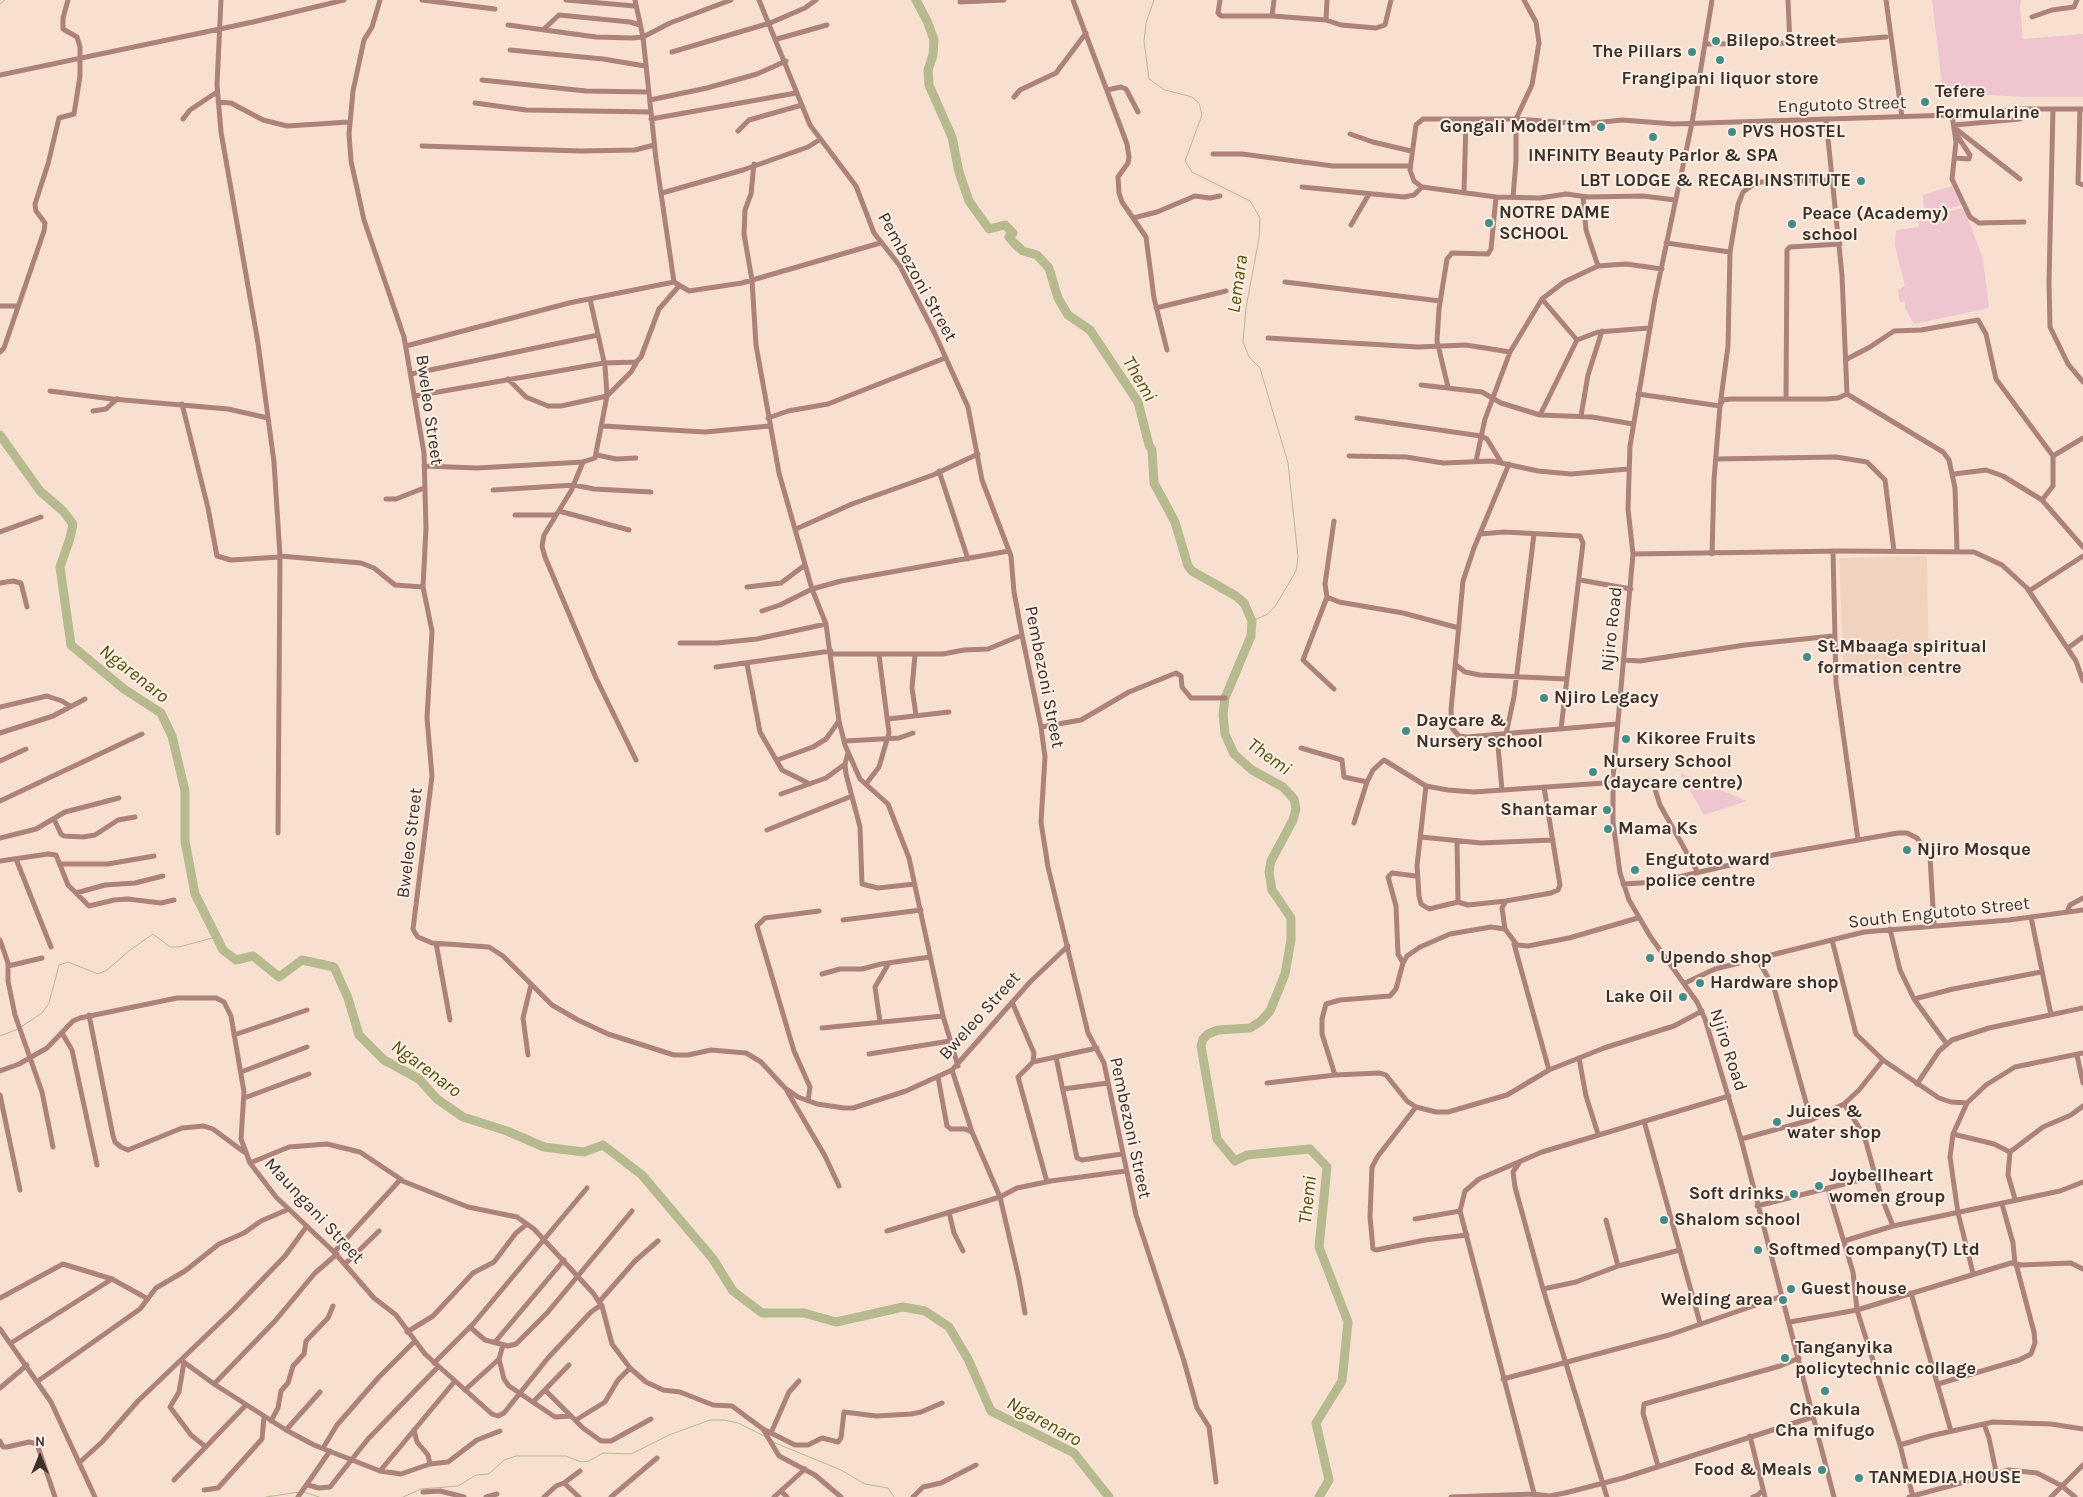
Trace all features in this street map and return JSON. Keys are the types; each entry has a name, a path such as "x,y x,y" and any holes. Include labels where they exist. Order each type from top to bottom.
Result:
{"street":[{"path":"0,352 4,348 44,227 44,219 36,211 35,204 48,164 59,118 74,114 81,59 77,37 63,29 63,18 68,0"},
{"path":"222,0 217,92 221,132 256,335 274,462 280,557 278,833"},
{"path":"0,75 253,22 344,0"},
{"name":"Bweleo Street","path":"380,0 372,27 364,40 349,122 351,161 364,220 400,321 406,346 424,466 426,528 424,587 432,632 427,718 432,776 413,929 418,937 436,943 489,947 503,956 530,985 568,1015 649,1048 674,1055 688,1055 711,1050 753,1055 785,1088 808,1101 831,1108 853,1108 906,1091 958,1066 1012,1002 1047,964 1068,946"},
{"path":"422,0 495,9"},
{"path":"508,379 526,397 548,406 568,405 607,396 630,372 638,360 659,309 676,284 654,145 643,36 635,3 566,0"},
{"path":"508,25 596,37 643,36 670,23 731,0"},
{"name":"Pembezoni Street","path":"759,0 786,61 796,93 810,125 819,140 856,186 880,243 900,266 968,407 982,480 1009,551 1022,636 1042,727 1046,757 1041,809 1042,837 1088,1033 1097,1048 1108,1083 1122,1154 1144,1242 1170,1315 1197,1408 1209,1427 1216,1482"},
{"path":"672,52 770,23 805,8 816,0"},
{"path":"960,2 1004,0"},
{"path":"1073,0 1121,123 1129,150 1128,163 1118,177 1119,193 1143,229 1148,244 1156,308 1167,350"},
{"path":"1220,0 1218,13 1221,16 1272,16 1326,20 1341,25 1381,28 1386,22 1391,0"},
{"path":"1272,16 1274,0"},
{"path":"1326,20 1327,0"},
{"path":"1513,197 1516,162 1516,119 1532,86 1538,54 1538,28 1524,0"},
{"name":"Njiro Road","path":"1712,0 1692,123 1649,328 1633,424 1628,469 1628,509 1632,554 1631,589 1613,781 1615,843 1623,884 1638,918 1685,983 1702,1011 1741,1139 1834,1497"},
{"path":"1788,0 1790,44"},
{"path":"1886,0 1902,117"},
{"path":"2032,17 2052,10 2074,7 2077,0"},
{"path":"544,29 559,15 630,22 640,25"},
{"path":"777,39 827,25"},
{"path":"1014,96 1020,90 1056,73 1086,33"},
{"path":"1706,44 1790,44 1886,37"},
{"path":"510,50 603,59 645,66"},
{"path":"650,100 707,88 757,74 786,61"},
{"path":"482,80 586,91 648,92"},
{"path":"1107,90 1120,87 1126,89 1138,112"},
{"path":"183,119 190,110 217,92"},
{"path":"651,119 796,93"},
{"path":"218,102 231,103 263,120 287,126 349,122"},
{"path":"475,103 526,110 651,112"},
{"path":"738,131 749,120 802,105"},
{"name":"Engutoto Street","path":"1411,151 1419,121 1516,119 1584,124 1619,120 1653,124 1952,115 2018,109 2081,109"},
{"path":"2054,109 2049,282 2050,327 2068,364 2083,382"},
{"path":"2081,109 2078,183 2083,185"},
{"path":"1952,115 1955,129 1953,185 1973,221 2024,222"},
{"path":"1826,119 1840,244 1847,359 1847,394"},
{"path":"1955,129 2020,119"},
{"path":"1464,193 1466,120"},
{"path":"1955,129 1970,155 1969,158 1955,158"},
{"path":"1955,129 2020,179"},
{"path":"1350,134 1382,145 1411,151 1410,166 1414,181 1422,187 1496,197 1540,198 1566,194 1583,197 1643,196 1675,200"},
{"path":"662,193 743,170 754,164 803,149 819,140"},
{"path":"422,146 635,150 654,145"},
{"path":"1213,154 1242,154 1333,166 1410,166"},
{"path":"754,164 751,194 743,222 752,280 756,345 768,418 784,492 812,589 826,624 839,721 848,752 860,779 885,800 890,807 909,858 943,1016 958,1066"},
{"path":"1712,554 1720,406 1728,346 1730,252 1738,204 1743,192 1761,182 1833,180"},
{"path":"1302,187 1410,196 1422,187"},
{"path":"1351,225 1370,194"},
{"path":"1134,218 1156,212 1195,196 1210,198 1220,196"},
{"path":"1448,387 1438,346 1440,301 1449,255 1483,255 1490,251 1496,197"},
{"path":"1583,197 1586,230 1598,266"},
{"path":"406,346 590,299 676,284 689,291 716,288 752,280 880,243"},
{"path":"1666,243 1730,252"},
{"path":"1786,399 1786,250 1790,247 1840,244"},
{"path":"1476,461 1481,436 1510,352 1542,299 1564,282 1598,266 1626,264 1662,269"},
{"path":"1285,282 1440,301"},
{"path":"1156,308 1226,291"},
{"path":"424,466 476,468 583,462 591,461 597,456 607,396 604,363 590,299"},
{"path":"1542,299 1577,340"},
{"path":"0,306 18,306"},
{"path":"1847,359 1870,348 1894,331 1921,330 1978,319 1986,334 1992,366 2002,388 2053,456 2053,486 2042,500"},
{"path":"1540,415 1577,340 1602,331 1649,328"},
{"path":"1582,416 1588,375 1602,331"},
{"path":"411,374 598,334"},
{"path":"1268,338 1418,347 1466,345 1510,352"},
{"path":"768,418 788,411 828,404 945,358"},
{"path":"415,396 604,363 618,364 638,360"},
{"path":"1421,385 1482,392 1494,397 1501,403 1540,415 1582,416 1633,424"},
{"path":"50,391 228,409 268,418"},
{"path":"1638,394 1720,406"},
{"path":"1720,406 1723,400 1730,399 1827,399 1838,398 1847,394"},
{"path":"1847,394 1943,452 1949,460 1954,474 1957,550"},
{"path":"93,411 106,409 117,399"},
{"path":"182,404 217,556 231,560 280,557 361,563 374,568 396,585 424,587"},
{"path":"1356,418 1481,436 1487,439 1501,462"},
{"path":"603,426 705,432 770,426"},
{"path":"2053,456 2083,438"},
{"path":"796,529 852,504 978,454"},
{"path":"597,456 616,459 636,458"},
{"path":"1349,456 1406,457 1443,463 1501,462 1538,471 1571,474 1628,469"},
{"path":"1716,459 1836,456 1867,462 1885,480 1894,550"},
{"path":"583,462 574,485 543,540 545,557 596,678 628,740 636,760"},
{"path":"1509,464 1463,581 1452,728 1455,733 1463,737 1497,736 1617,724"},
{"path":"1954,474 1986,470 1995,472 2042,500 2083,547"},
{"path":"939,471 968,559"},
{"path":"493,490 574,485 594,489 651,492"},
{"path":"386,499 396,499 424,488"},
{"path":"515,515 557,513 629,530"},
{"path":"0,532 41,518"},
{"path":"1334,520 1325,584 1327,597 1303,660 1334,689"},
{"path":"1480,534 1580,536 1583,543 1580,580 1574,606 1561,729"},
{"path":"1506,734 1516,677 1534,534"},
{"path":"1632,554 1894,550 1957,550 1974,552 2002,566 2029,592 2076,661 2083,681"},
{"path":"762,611 780,605 812,589 875,573 1009,551"},
{"path":"1833,551 1833,636 1836,683 1858,840"},
{"path":"2029,592 2083,556"},
{"path":"747,587 781,584 805,564"},
{"path":"1580,580 1631,589"},
{"path":"0,583 13,581 21,583 27,608"},
{"path":"1327,597 1339,602 1403,612 1459,628"},
{"path":"680,643 717,643 757,639 826,624"},
{"path":"716,668 831,653 915,655 984,650 1022,636"},
{"path":"1623,660 1640,661 1744,645 1833,636"},
{"path":"2068,648 2083,637"},
{"path":"866,784 879,767 888,738 888,718 884,702 879,655"},
{"path":"915,655 912,688 916,715"},
{"path":"747,664 760,732 782,770 810,784"},
{"path":"1456,665 1460,670 1471,674 1566,679"},
{"path":"1042,727 1081,720 1134,690 1176,673 1181,676 1182,687 1191,698 1225,698"},
{"path":"0,707 47,696 70,706"},
{"path":"0,733 53,716 86,699"},
{"path":"888,718 949,712"},
{"path":"777,760 813,747 826,740 839,721"},
{"path":"845,742 905,737 913,733"},
{"path":"0,801 142,734"},
{"path":"1497,736 1502,790"},
{"path":"1301,748 1342,760 1344,777 1366,782"},
{"path":"0,761 26,749"},
{"path":"848,752 845,764 860,826 862,884 878,888 915,884"},
{"path":"1354,823 1366,782 1373,770 1384,760 1426,786 1474,792 1648,780 1653,783 1660,805 1698,871"},
{"path":"781,794 832,775 845,764"},
{"path":"1426,786 1416,876 1418,896 1424,908 1458,902 1468,906 1506,901 1558,890 1560,885 1544,787"},
{"path":"767,830 852,796"},
{"path":"0,838 36,829 65,812 119,798"},
{"path":"54,819 61,834 64,836 83,837 95,835 118,820 135,817"},
{"path":"1623,884 1658,882 1698,871 1858,840 1907,833 1917,838 1930,857 1934,925"},
{"path":"1421,837 1505,843 1553,840"},
{"path":"1457,841 1458,902"},
{"path":"0,862 56,855 64,878 89,906 128,899 161,903 174,900"},
{"path":"60,864 108,864 154,856"},
{"path":"16,859 51,947"},
{"path":"1403,963 1398,954 1396,906 1388,877 1392,873 1416,876"},
{"path":"76,893 105,885 135,883 163,876"},
{"path":"2067,912 2070,905 2083,898"},
{"path":"1506,901 1502,908 1505,929 1514,944 1549,1070"},
{"path":"843,920 921,910"},
{"name":"South Engutoto Street","path":"1685,983 1707,972 1864,932 2031,917 2083,910"},
{"path":"808,1101 810,1087 794,1050 757,926 765,918 819,911"},
{"path":"2031,917 2051,1014"},
{"path":"1514,944 1528,946 1546,943 1638,918"},
{"path":"1335,1075 1322,1034 1322,1019 1326,1004 1340,1000 1390,996 1396,989 1403,963 1407,956 1420,947 1450,934 1490,927 1505,929"},
{"path":"1890,929 1898,967 1914,999 1946,1043"},
{"path":"0,940 8,966 8,982 15,1015 42,1092 53,1147"},
{"path":"1832,940 1856,1034 1883,1060 1939,1098 1951,1102 1967,1103"},
{"path":"436,943 450,1020"},
{"path":"822,974 840,968 862,969 930,957"},
{"path":"8,966 42,958"},
{"path":"1757,958 1774,988 1811,1120"},
{"path":"880,1022 875,987 889,963"},
{"path":"1914,999 1952,989 2041,972"},
{"path":"528,1055 523,1018 530,985"},
{"name":"Maungani Street","path":"0,1071 31,1058 47,1048 73,1021 89,1015 177,998 203,997 224,1002 229,1008 241,1072 244,1098 241,1139 250,1163 276,1197 335,1253 374,1298 396,1315 414,1342 436,1365 498,1416 504,1413 520,1392 635,1261 658,1241"},
{"path":"1012,1002 1032,1047 1033,1062"},
{"path":"1918,1084 1946,1043 1989,1028 2083,1008"},
{"path":"234,1035 307,1010"},
{"path":"1267,1083 1335,1075 1384,1073 1407,1101 1416,1107 1436,1112 1448,1112 1484,1103 1513,1092 1549,1070 1674,1026 1702,1011"},
{"path":"89,1015 113,1136 115,1142 121,1148 128,1150 182,1128 204,1126 213,1129 245,1152"},
{"path":"822,1028 943,1016"},
{"path":"62,1033 72,1050 97,1165"},
{"path":"869,1054 950,1040"},
{"path":"241,1072 307,1047"},
{"path":"1046,1182 1018,1077 1019,1074 1033,1062 1097,1048"},
{"path":"1973,1273 1958,1213 1950,1158 1954,1134 1967,1103 1986,1085 2015,1068 2083,1054"},
{"path":"2076,1055 2083,1083"},
{"path":"1056,1056 1077,1158 1082,1160 1122,1154"},
{"path":"1579,1058 1586,1096 1598,1134"},
{"path":"1741,1139 1811,1120 1844,1104 1859,1090 1883,1060"},
{"path":"952,1070 972,1132 1000,1197 1025,1312"},
{"path":"244,1098 308,1074"},
{"path":"938,1077 947,1126 951,1130 965,1129 972,1132"},
{"path":"1063,1089 1108,1083"},
{"path":"785,1088 839,1186"},
{"path":"0,1095 20,1190"},
{"path":"1535,1495 1460,1211 1463,1196 1472,1184 1520,1162 1598,1134 1729,1096"},
{"path":"1844,1104 1864,1135 1893,1226"},
{"path":"2015,1199 2008,1175 2010,1152 2043,1127 2071,1115 2083,1106"},
{"path":"1416,1107 1381,1151 1372,1167 1370,1217 1373,1249 1384,1249 1425,1240 1467,1236"},
{"path":"1644,1121 1700,1323"},
{"path":"1954,1134 1994,1144 2010,1152"},
{"path":"250,1163 289,1148 327,1144 360,1152 402,1180 459,1204 517,1217 528,1224 545,1240 600,1303 612,1344 630,1368 646,1382 663,1390 680,1392 714,1405 732,1406 763,1429 795,1445 808,1445 822,1438 838,1442 841,1438 844,1412 876,1416 911,1414 942,1403"},
{"path":"1520,1162 1513,1172 1515,1187 1543,1289 1607,1497"},
{"path":"887,1231 1000,1197 1017,1188 1126,1171"},
{"path":"1757,1206 1876,1176"},
{"path":"214,1384 275,1321 315,1273 398,1181 402,1180"},
{"path":"1844,1241 1893,1226 2060,1191 2083,1182"},
{"path":"308,1485 319,1488 330,1487 351,1459 470,1327 587,1188"},
{"path":"1828,1189 1853,1272 1857,1310 1900,1445 1911,1497 1996,1472 2022,1470 2037,1473 2062,1486 2075,1497"},
{"path":"1938,1384 2019,1360 2029,1356 2033,1351 2034,1332 2015,1263 2013,1243 2002,1204"},
{"path":"38,1380 140,1309 156,1288 185,1271 219,1244 244,1233 260,1221 289,1209"},
{"path":"470,1327 485,1340 503,1345 516,1344 547,1313 632,1211"},
{"path":"1415,1219 1460,1211"},
{"path":"949,1212 954,1233 964,1251"},
{"path":"1606,1220 1618,1266"},
{"path":"407,1332 433,1316 473,1273 494,1262 516,1234 528,1224"},
{"path":"79,1463 183,1361 285,1256 306,1226"},
{"path":"345,1264 379,1231"},
{"path":"1543,1289 1576,1282 1618,1266 1680,1250"},
{"path":"495,1342 564,1260"},
{"path":"1790,1322 1857,1310 1973,1273 2015,1263 2071,1263 2083,1269"},
{"path":"0,1298 63,1264 112,1279 148,1299"},
{"path":"11,1343 112,1279"},
{"path":"1911,1293 1951,1432"},
{"path":"1503,1379 1669,1334 1782,1296"},
{"path":"271,1421 278,1408 281,1391 288,1383 293,1366 304,1354 306,1341 328,1318 333,1306"},
{"path":"0,1329 38,1380 68,1434 95,1497"},
{"path":"323,1448 337,1426 379,1376 414,1342"},
{"path":"465,1390 499,1359 503,1345"},
{"path":"1658,1466 1643,1413 1644,1404 1780,1366 1799,1358"},
{"path":"499,1359 506,1383 555,1417 574,1418 605,1402 618,1380 630,1368"},
{"path":"183,1361 214,1384 286,1430 323,1448 380,1471 401,1474 430,1464 448,1462 477,1440 500,1431"},
{"path":"183,1361 179,1392 170,1407 191,1435 206,1447"},
{"path":"0,1388 27,1365"},
{"path":"534,1401 569,1365"},
{"path":"380,1471 455,1381"},
{"path":"771,1433 789,1392 799,1381"},
{"path":"545,1390 590,1434 601,1441 608,1442 651,1418"},
{"path":"286,1430 320,1392"},
{"path":"174,1480 246,1405"},
{"path":"204,1490 218,1488 262,1439 264,1416"},
{"path":"1451,1497 1556,1495 1658,1466 1813,1417"},
{"path":"1900,1445 1984,1424 2020,1422 2083,1429"},
{"path":"1984,1424 1996,1472"},
{"path":"763,1429 778,1456 805,1469 841,1497"},
{"path":"414,1430 417,1442 428,1455 430,1464"},
{"path":"1750,1436 1765,1497"},
{"path":"0,1441 3,1447 29,1442 38,1444 55,1497"},
{"path":"298,1497 330,1451"},
{"path":"611,1497 657,1458"},
{"path":"913,1497 923,1487 941,1483 976,1465"},
{"path":"2051,1497 2083,1465"},
{"path":"774,1497 805,1469"},
{"path":"544,1497 556,1486 564,1483 580,1470"},
{"path":"564,1483 579,1497"},
{"path":"1754,1497 1758,1496 1763,1490"},
{"path":"423,1492 440,1491 464,1497"},
{"path":"781,1491 787,1497"},
{"path":"486,1497 498,1494"}],"shaded area":[{"path":"1932,0 2021,0 2023,39 2083,34 2083,97 2024,97 1943,92"},
{"path":"1952,186 1962,205 1924,215 1923,195"},
{"path":"1964,208 1983,259 1989,308 1914,324 1905,308 1905,301 1900,303 1898,290 1905,286 1895,246 1896,230 1919,227 1918,217"},
{"path":"1927,556 1929,676 1844,676 1839,558"},
{"path":"1680,773 1747,801 1704,815"}],"waterway":[{"path":"0,4 5,0"},
{"name":"Themi","path":"916,0 928,23 934,40 933,55 928,70 929,85 952,137 959,172 969,201 989,229 1005,225 1013,233 1009,237 1015,244 1023,251 1037,255 1049,268 1058,298 1068,315 1090,330 1138,402 1152,450 1154,483 1175,522 1188,566 1192,571 1236,596 1244,603 1252,621 1251,636 1225,698 1223,714 1225,734 1234,754 1252,770 1283,787 1294,799 1296,809 1293,820 1271,861 1269,872 1272,890 1291,918 1291,940 1285,974 1270,1011 1261,1021 1250,1028 1218,1030 1208,1034 1203,1039 1201,1046 1217,1139 1235,1161 1247,1155 1310,1149 1327,1167 1319,1247 1348,1322 1342,1381 1316,1423 1329,1480 1319,1497"},
{"name":"Lemara","path":"1154,0 1146,23 1144,41 1149,79 1165,90 1192,97 1199,103 1202,115 1185,161 1192,172 1250,201 1260,218 1259,238 1246,308 1243,342 1249,357 1260,368 1288,463 1298,557 1296,571 1276,605 1268,614 1252,621"},
{"name":"Ngarenaro","path":"0,435 40,491 63,511 73,524 60,567 71,645 124,689 161,713 172,736 185,791 185,841 195,894 223,950 236,960 253,956 279,977 302,960 334,967 348,998 359,1035 384,1060 419,1079 437,1099 463,1117 507,1131 544,1147 584,1152 603,1145 642,1175 713,1259 733,1291 762,1313 804,1313 836,1322 903,1307 925,1311 949,1327 968,1359 991,1411 1074,1453 1109,1497"},
{"path":"21,1027 42,1013 49,1003 59,965 68,962 98,974 107,970 130,950 153,934 170,947 179,947 216,937"},
{"path":"0,1036 18,1029"},
{"path":"403,1497 421,1489 458,1486 476,1475 489,1474 504,1460 516,1456 566,1456 581,1462 589,1461 603,1453 631,1454 669,1435 710,1420 738,1423 766,1437"},
{"path":"773,1442 841,1470 865,1484 888,1488 894,1497"},
{"path":"266,1497 300,1492"},
{"path":"304,1492 319,1497"}],"place":[{"name":"Bilepo Street","path":"1716,41"},
{"name":"The Pillars","path":"1692,52"},
{"name":"Frangipani liquor store","path":"1720,60"},
{"name":"Tefere Formularine","path":"1925,102"},
{"name":"Gongali Model tm","path":"1601,127"},
{"name":"PVS HOSTEL","path":"1732,132"},
{"name":"INFINITY Beauty Parlor & SPA","path":"1653,137"},
{"name":"LBT LODGE & RECABI INSTITUTE","path":"1861,181"},
{"name":"NOTRE DAME SCHOOL","path":"1489,223"},
{"name":"Peace (Academy) school","path":"1792,224"},
{"name":"St.Mbaaga spiritual formation centre","path":"1807,657"},
{"name":"Njiro Legacy","path":"1544,698"},
{"name":"Daycare & Nursery school","path":"1406,731"},
{"name":"Kikoree Fruits","path":"1626,739"},
{"name":"Nursery School (daycare centre)","path":"1593,772"},
{"name":"Shantamar","path":"1607,810"},
{"name":"Mama Ks","path":"1608,829"},
{"name":"Njiro Mosque","path":"1907,850"},
{"name":"Engutoto ward police centre","path":"1635,870"},
{"name":"Upendo shop","path":"1650,958"},
{"name":"Hardware shop","path":"1700,983"},
{"name":"Lake Oil","path":"1683,997"},
{"name":"Juices & water shop","path":"1777,1122"},
{"name":"Joybellheart women group","path":"1819,1186"},
{"name":"Soft drinks","path":"1794,1194"},
{"name":"Shalom school","path":"1664,1220"},
{"name":"Softmed company(T) Ltd","path":"1758,1250"},
{"name":"Guest house","path":"1791,1289"},
{"name":"Welding area","path":"1783,1300"},
{"name":"Tanganyika policytechnic collage","path":"1785,1358"},
{"name":"Chakula Cha mifugo","path":"1825,1391"},
{"name":"Food & Meals","path":"1822,1470"},
{"name":"TANMEDIA HOUSE","path":"1859,1478"}]}
